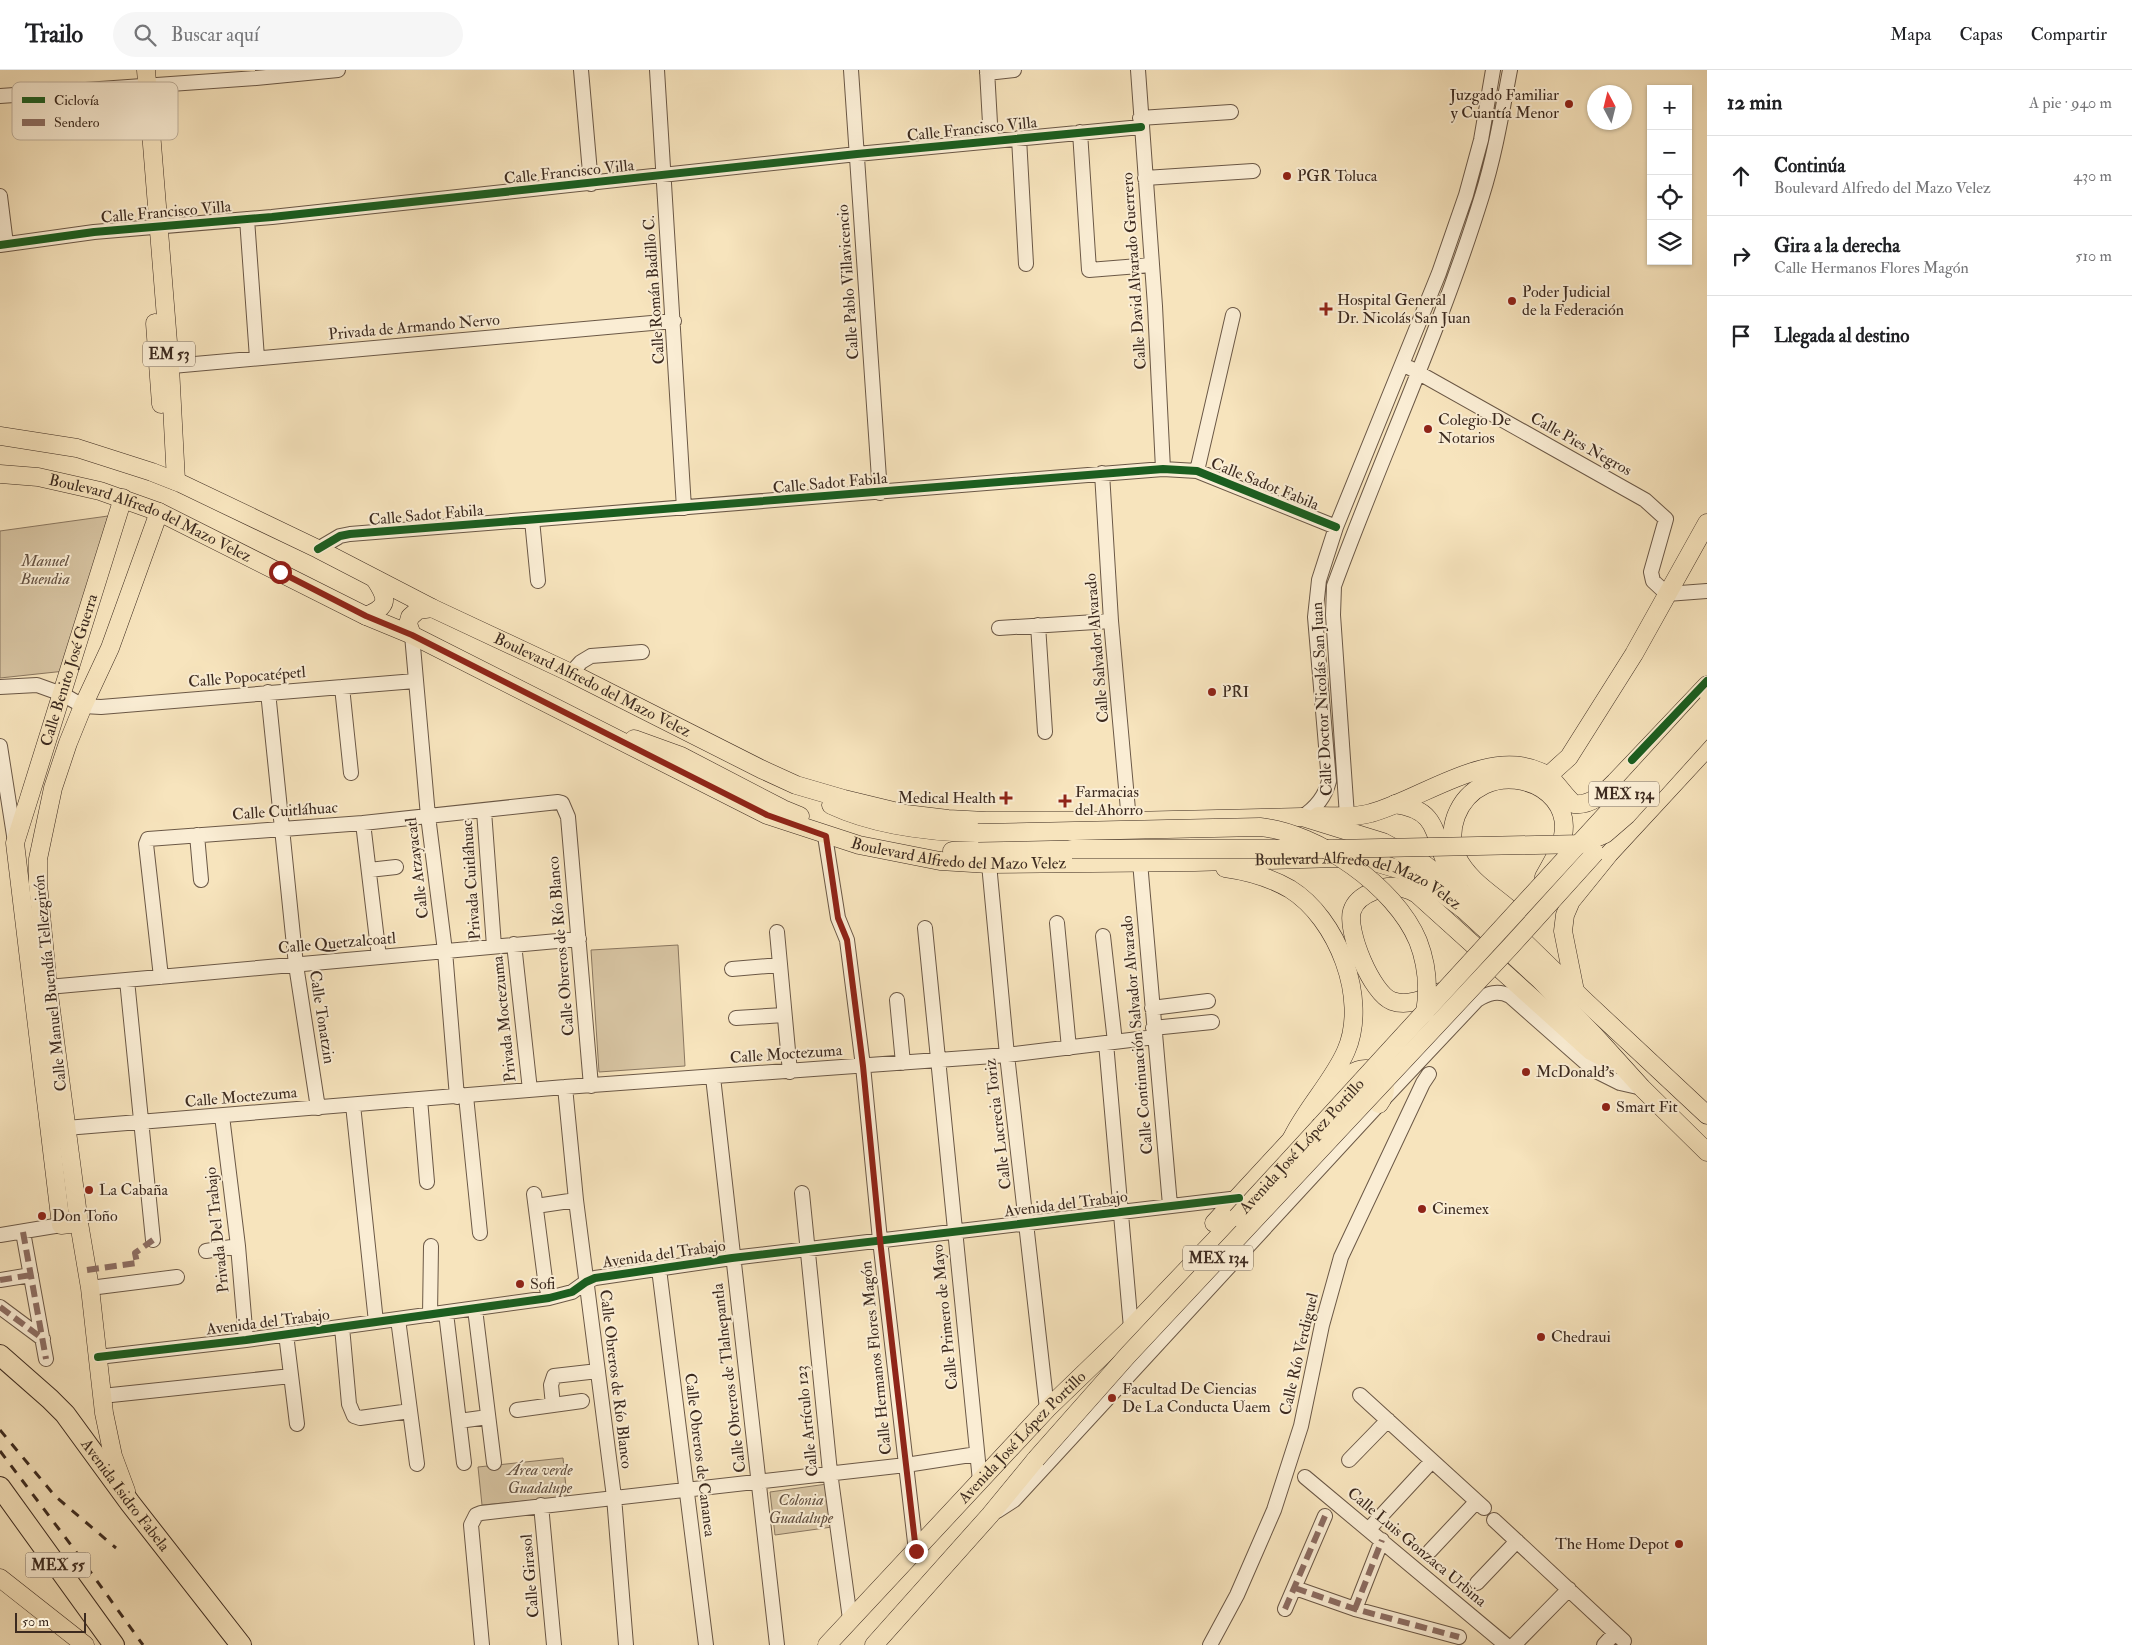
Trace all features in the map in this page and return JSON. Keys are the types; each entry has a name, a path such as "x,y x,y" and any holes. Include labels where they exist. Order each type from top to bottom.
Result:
{"highway":[{"name":"Avenida Isidro Fabela","path":"0,1356 50,1399 72,1423 130,1503 241,1645"},
{"name":"MEX 55","path":"0,1487 114,1645"}],"main road":[{"name":"EM 53","path":"146,140 164,367 176,481"},
{"name":"EM 53","path":"152,472 159,468 164,448 164,367"},
{"name":"Boulevard Alfredo del Mazo Velez","path":"0,436 77,448 176,481 318,549 432,608 572,673 761,769 796,784 884,809 948,820 986,822 1129,821 1302,816 1370,836 1396,847 1424,864 1468,886 1575,991 1707,1115"},
{"name":"Boulevard Alfredo del Mazo Velez","path":"0,474 38,478 123,498 159,512 366,616 412,635 767,815 826,836 916,857 989,864 1356,859 1381,864 1414,876 1437,889 1463,909 1540,980 1642,1088 1707,1152"},
{"name":"Calle Benito José Guerra","path":"15,843 123,498"},
{"name":"Calle Manuel Buendía Tellezgirón","path":"130,1503 113,1456 103,1405 90,1288 79,1223 48,987 38,884 38,859 53,788 83,706 110,648 159,512"},
{"path":"1548,776 1569,757 1634,654 1707,523"},
{"path":"366,616 379,610 384,602 383,591 375,579"},
{"path":"412,635 408,624 410,617 418,610 432,608"},
{"path":"1302,816 1369,814 1472,772 1500,765 1523,766 1548,776 1576,804 1593,800 1615,782 1707,685"},
{"name":"Avenida José López Portillo","path":"827,1645 1047,1409 1131,1328 1237,1217 1707,704"},
{"name":"Avenida José López Portillo","path":"874,1645 990,1515 1036,1459 1128,1355 1510,947 1707,726"},
{"path":"606,734 650,744 698,764 783,809 820,822 892,842 949,850 1575,846 1605,834 1628,815"},
{"path":"1575,991 1563,930 1567,908 1609,854 1707,748"},
{"path":"1468,886 1466,870 1455,852 1452,836 1454,821 1460,807 1469,795 1489,782 1506,778 1524,781 1549,794 1559,808 1563,818 1562,842 1541,884"},
{"path":"1615,782 1614,797 1622,809 1636,815 1650,810"},
{"path":"796,784 822,801 859,816 917,828 978,833 1260,827 1305,838 1340,858 1364,876 1404,917 1418,942 1426,971 1426,1003 1421,1026 1403,1061"},
{"path":"1395,804 1419,811 1431,821 1447,865 1468,886"},
{"path":"15,843 62,1225 79,1223"},
{"path":"1195,862 1243,871 1291,890 1312,906 1326,925 1344,962 1353,1000 1352,1025 1347,1050 1304,1114 1292,1138"},
{"path":"1443,991 1417,1001 1399,1002 1388,999 1376,989 1352,933 1353,909 1364,895 1377,889 1399,886 1418,894 1591,1051 1604,1060 1625,1069"},
{"path":"1144,1313 1160,1284 1292,1138 1357,1070 1365,1068 1373,1070 1384,1082 1385,1096 1379,1104"},
{"path":"72,1423 81,1428 89,1429 97,1425 103,1405"},
{"name":"MEX 55","path":"0,1578 85,1645"}],"street":[{"path":"110,82 141,78 338,70"},
{"path":"581,70 590,184"},
{"name":"Calle Román Badillo C.","path":"657,70 674,320 684,508"},
{"name":"Calle Pablo Villavicencio","path":"851,70 880,493"},
{"path":"991,141 987,71 1014,70"},
{"name":"Calle David Alvarado Guerrero","path":"1138,70 1155,306 1163,469"},
{"name":"Calle Doctor Nicolás San Juan","path":"1302,816 1319,803 1329,781 1315,617 1319,580 1336,527 1403,365 1466,195 1481,140 1493,70"},
{"name":"Calle Doctor Nicolás San Juan","path":"1347,816 1332,615 1334,586 1459,265 1483,195 1497,142 1510,70"},
{"name":"Calle Francisco Villa","path":"3,245 153,227 590,184 857,154 1080,132 1141,122 1231,112"},
{"path":"1080,132 1089,270 1152,265"},
{"path":"1019,138 1026,264"},
{"path":"1145,178 1253,171"},
{"path":"0,196 3,245"},
{"path":"247,219 257,358"},
{"path":"1196,472 1233,315"},
{"name":"Privada de Armando Nervo","path":"164,367 674,320"},
{"name":"Calle Pies Negros","path":"1403,365 1645,500 1660,512 1666,519 1666,525 1651,576 1667,594"},
{"name":"Calle Sadot Fabila","path":"318,549 340,536 350,534 1163,469 1196,472 1336,527"},
{"name":"Calle Salvador Alvarado","path":"1102,473 1111,620 1129,821"},
{"path":"532,520 538,581"},
{"path":"1667,594 1707,591"},
{"path":"999,628 1111,620"},
{"path":"1038,625 1046,732"},
{"name":"Calle Atzayacatl","path":"412,635 428,816 461,1096 480,1233"},
{"path":"572,673 582,662 591,656 642,652"},
{"name":"Calle Popocatépetl","path":"83,706 100,707 415,681"},
{"path":"0,687 37,685 62,694 83,706"},
{"path":"342,688 352,774"},
{"name":"Calle Tonatzin","path":"268,692 296,965 318,1108"},
{"path":"0,746 15,843"},
{"name":"Calle Cuitláhuac","path":"161,977 146,840 363,823 558,802 562,804"},
{"name":"Calle Obreros de Río Blanco","path":"562,804 568,817 591,1086"},
{"name":"Privada Cuitláhuac","path":"484,811 494,946"},
{"path":"363,823 379,957"},
{"path":"197,835 201,880"},
{"name":"Calle Hermanos Flores Magón","path":"826,836 838,918 847,940 863,1066 880,1240 916,1551"},
{"name":"Calle Continuación Salvador Alvarado","path":"1140,862 1170,1205"},
{"name":"Calle Lucrecia Toriz","path":"989,864 1007,1055 1047,1409"},
{"path":"369,870 396,868"},
{"path":"1057,923 1069,1048"},
{"name":"Calle Primero de Mayo","path":"925,928 980,1481"},
{"path":"777,932 790,1072"},
{"name":"Calle Continuación Salvador Alvarado","path":"1103,936 1121,1211 1131,1328"},
{"name":"Calle Quetzalcoatl","path":"48,987 579,939"},
{"name":"Privada Moctezuma","path":"514,944 530,1090"},
{"path":"732,969 780,965"},
{"path":"127,980 153,1240"},
{"path":"990,1515 1014,1500 1379,1104 1482,997 1494,992 1506,994 1515,999 1594,1070 1620,1083 1642,1088"},
{"path":"897,1000 903,1062"},
{"path":"1152,1008 1208,1001"},
{"path":"736,1018 784,1015"},
{"name":"Calle Moctezuma","path":"66,1128 565,1087 1007,1055 1111,1042 1212,1022"},
{"name":"Calle Río Verdiguel","path":"1210,1645 1236,1595 1274,1510 1300,1426 1322,1325 1341,1257 1422,1083 1429,1074"},
{"name":"Calle Obreros de Tlalnepantla","path":"714,1077 732,1258 759,1480 776,1645"},
{"name":"Calle Obreros de Río Blanco","path":"565,1087 576,1200 614,1497 626,1645"},
{"path":"420,1099 427,1182"},
{"path":"353,1105 376,1322"},
{"name":"Privada Del Trabajo","path":"222,1116 238,1246 246,1340"},
{"name":"Calle Artículo 123","path":"802,1193 830,1472 850,1620"},
{"name":"Avenida del Trabajo","path":"98,1356 246,1340 549,1298 572,1292 586,1282 605,1276 732,1258 1239,1198"},
{"path":"549,1298 535,1200 576,1200"},
{"path":"0,1235 62,1225"},
{"path":"23,1232 46,1359"},
{"path":"206,1251 238,1246"},
{"path":"430,1315 431,1246"},
{"name":"Calle Obreros de Cananea","path":"659,1269 706,1645"},
{"path":"0,1280 31,1275"},
{"path":"90,1288 177,1277"},
{"path":"0,1306 42,1339"},
{"path":"475,1309 494,1463"},
{"path":"446,1313 464,1463"},
{"path":"398,1320 417,1464"},
{"path":"342,1327 349,1404 354,1416 360,1418 410,1411"},
{"path":"286,1334 297,1424"},
{"path":"553,1405 551,1385 554,1376 598,1371"},
{"path":"103,1405 291,1376"},
{"path":"1360,1395 1480,1505 1430,1551"},
{"path":"517,1410 582,1401"},
{"path":"459,1421 488,1417"},
{"path":"1348,1460 1388,1420"},
{"path":"482,1645 471,1525 476,1515 481,1512 906,1464 978,1454"},
{"path":"1369,1529 1432,1462"},
{"name":"Calle Luis Gonzaca Urbina","path":"1305,1477 1506,1645"},
{"name":"Calle Girasol","path":"541,1505 554,1645"},
{"path":"1286,1610 1325,1516"},
{"path":"1494,1520 1620,1637 1604,1645"},
{"path":"1355,1610 1382,1540"},
{"path":"1477,1583 1517,1541"},
{"path":"1295,1588 1355,1610 1459,1637"},
{"path":"1514,1645 1569,1589"}],"green space":[{"name":"Manuel Buendia","path":"108,516 65,671 0,678 0,531"},
{"path":"678,945 685,1066 599,1072 591,950"},
{"name":"Área verde Guadalupe","path":"563,1458 567,1497 482,1505 478,1467"},
{"name":"Colonia Guadalupe","path":"827,1484 832,1527 775,1535 770,1492"}],"railway":[{"path":"0,1430 55,1496 116,1548"},
{"path":"0,1451 143,1645"}],"marked path":[{"path":"23,1232 46,1359"},
{"path":"87,1270 137,1263 135,1253 153,1240"},
{"path":"0,1280 31,1275"},
{"path":"0,1307 43,1339"},
{"path":"1285,1609 1325,1516"},
{"path":"1355,1609 1382,1540"},
{"path":"1295,1588 1355,1609 1459,1637"}],"cycle path":[{"path":"0,245 94,232 272,217 857,154 1141,127"},
{"path":"318,549 340,536 350,534 1163,469 1197,471 1336,527"},
{"path":"1632,760 1707,681"},
{"path":"98,1357 246,1340 549,1298 572,1292 595,1278 732,1258 1239,1198"}],"place":[{"name":"Juzgado Familiar y Cuantía Menor","path":"1569,104"},
{"name":"PGR Toluca","path":"1287,176"},
{"name":"Poder Judicial de la Federación","path":"1512,301"},
{"name":"Hospital General Dr. Nicolás San Juan","path":"1326,309"},
{"name":"Colegio De Notarios","path":"1428,429"},
{"name":"PRI","path":"1212,692"},
{"name":"Medical Health","path":"1006,798"},
{"name":"Farmacias del Ahorro","path":"1065,801"},
{"name":"McDonald's","path":"1526,1072"},
{"name":"Smart Fit","path":"1606,1107"},
{"name":"La Cabaña","path":"89,1190"},
{"name":"Cinemex","path":"1422,1209"},
{"name":"Don Toño","path":"42,1216"},
{"name":"Sofi","path":"520,1284"},
{"name":"Chedraui","path":"1541,1337"},
{"name":"Facultad De Ciencias De La Conducta Uaem","path":"1112,1398"},
{"name":"The Home Depot","path":"1679,1544"}],"route":[{"path":"280,572 366,616 412,635 767,815 826,836 838,918 847,940 863,1066 880,1240 916,1551"}]}
